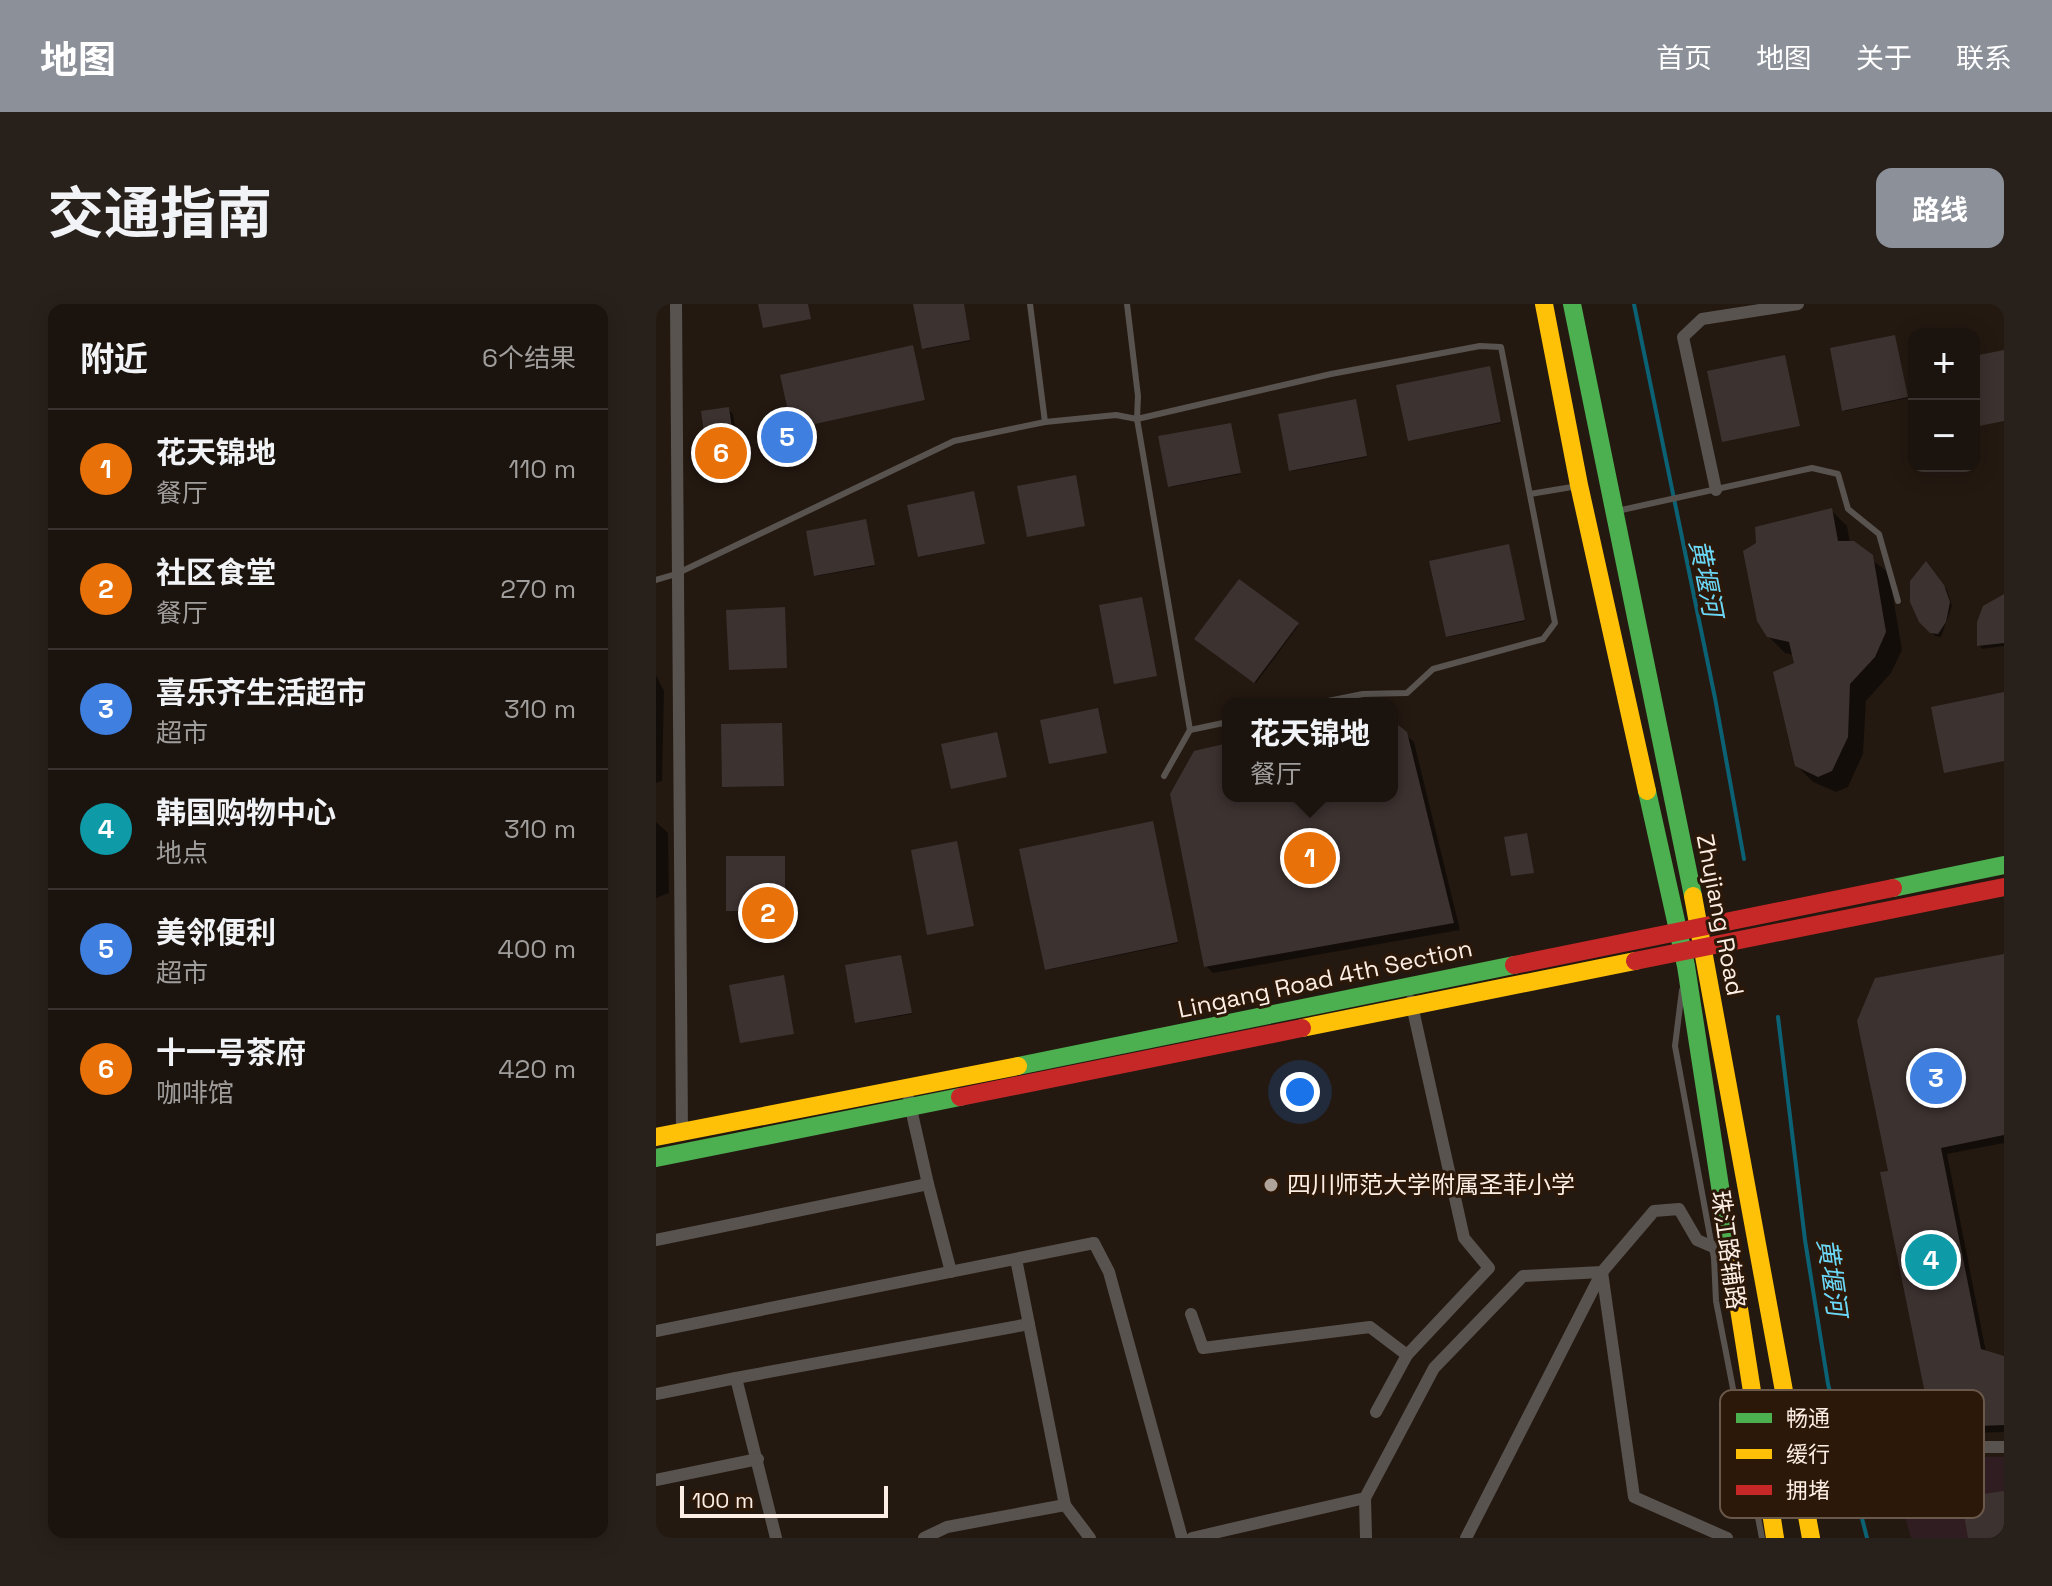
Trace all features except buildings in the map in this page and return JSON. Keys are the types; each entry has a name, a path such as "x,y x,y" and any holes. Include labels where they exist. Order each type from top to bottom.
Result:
{"main road":[{"name":"Zhujiang Road","path":"1544,304 1579,485 1684,959 1752,1390"},
{"name":"Zhujiang Road","path":"1572,304 1699,926 1784,1390"},
{"name":"Lingang Road 4th Section","path":"656,1137 907,1089 2004,865"},
{"name":"Lingang Road 4th Section","path":"656,1158 1413,1006 1684,959 1703,947 2004,887"},
{"name":"Zhujiang Road","path":"1772,1518 1775,1538"},
{"name":"Zhujiang Road","path":"1807,1518 1811,1538"}],"street":[{"path":"676,304 682,1132"},
{"path":"1716,490 1683,337 1702,319 1798,304"},
{"path":"1376,1412 1407,1355 1489,1268 1464,1238 1408,986"},
{"path":"907,1089 951,1272"},
{"path":"656,1240 928,1184"},
{"path":"1466,1538 1602,1272 1654,1211 1679,1209 1697,1240 1711,1246"},
{"path":"656,1331 1094,1243 1101,1251 1182,1538"},
{"path":"1016,1259 1065,1505 1090,1538"},
{"path":"1366,1538 1365,1498 1434,1368 1523,1276 1602,1272"},
{"path":"1602,1272 1634,1497 1727,1538"},
{"path":"1191,1314 1203,1348 1370,1327 1407,1355"},
{"path":"656,1394 1029,1324"},
{"path":"736,1378 776,1538"},
{"path":"656,1480 758,1459"},
{"path":"1192,1538 1365,1498"},
{"path":"924,1538 947,1527 1065,1505"}],"lane":[{"path":"1030,304 1045,422"},
{"path":"1127,304 1138,396 1137,419 1190,730 1164,776"},
{"path":"656,580 676,574 954,441 1045,422 1116,415 1137,419 1331,374 1480,346 1501,347 1555,623 1543,639 1433,669 1407,693 1363,694 1343,698"},
{"path":"1615,511 1812,468 1838,474 1848,509 1879,534 1898,601"},
{"path":"1530,494 1579,485"},
{"path":"1190,730 1222,723"},
{"name":"珠江路辅路","path":"1684,959 1675,1046 1733,1390"},
{"name":"珠江路辅路","path":"1758,1518 1762,1538"}],"shaded area":[{"path":"1984,1457 2004,1457 2004,1538 1911,1538 1905,1518 1984,1518"}],"waterway":[{"name":"黄堰河","path":"1634,304 1715,698 1744,859"},
{"name":"黄堰河","path":"1778,1017 1805,1240 1830,1390"},
{"name":"黄堰河","path":"1862,1518 1867,1538"}],"traffic: fast":[{"path":"1572,304 1693,896"},
{"path":"1647,791 1686,966 1732,1264"},
{"path":"1893,888 2004,865"},
{"path":"1018,1066 1514,965"},
{"path":"656,1158 960,1097"}],"traffic: slow":[{"path":"1544,304 1579,485 1647,791"},
{"path":"1693,896 1784,1390"},
{"path":"1302,1028 1635,961"},
{"path":"656,1137 1018,1066"},
{"path":"1732,1264 1752,1390"},
{"path":"1772,1518 1775,1538"},
{"path":"1807,1518 1811,1538"}],"traffic: jam":[{"path":"1635,961 2004,887"},
{"path":"1514,965 1893,888"},
{"path":"960,1097 1302,1028"}],"place":[{"name":"美邻便利","path":"787,437"},
{"name":"十一号茶府","path":"721,453"},
{"name":"花天锦地","path":"1310,858"},
{"name":"社区食堂","path":"768,913"},
{"name":"喜乐齐生活超市","path":"1936,1078"},
{"name":"四川师范大学附属圣菲小学","path":"1271,1185"},
{"name":"韩国购物中心","path":"1931,1260"}]}
